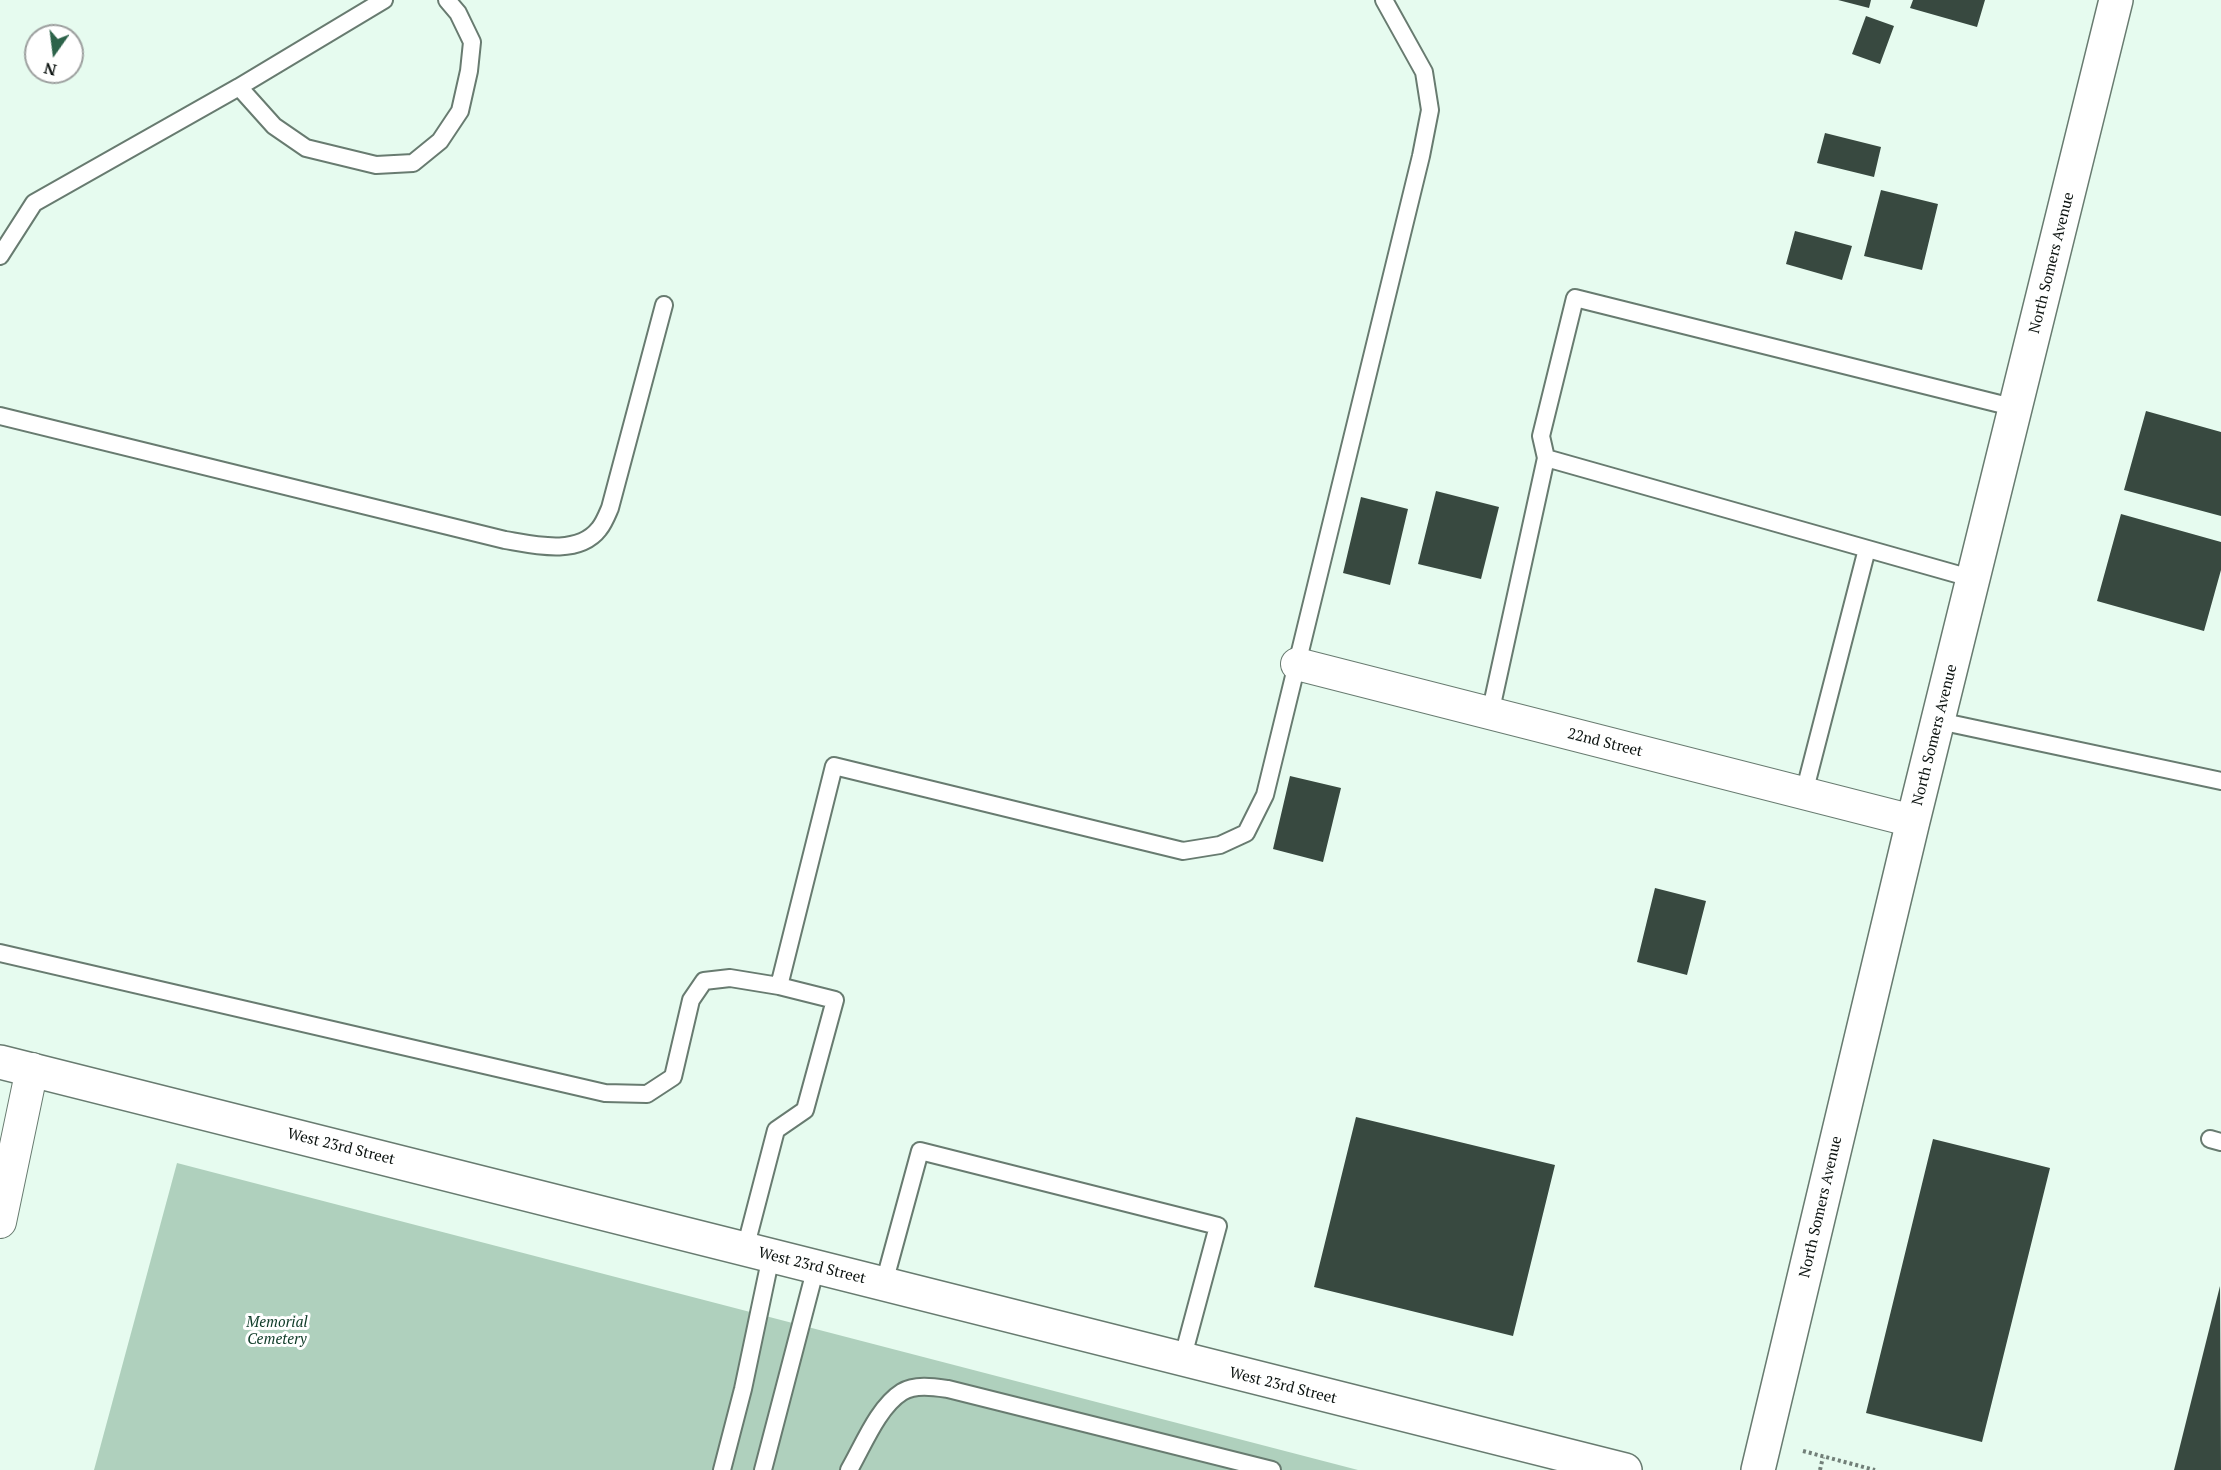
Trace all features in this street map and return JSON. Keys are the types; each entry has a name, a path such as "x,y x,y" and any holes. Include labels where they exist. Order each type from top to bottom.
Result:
{"main road":[{"name":"North Somers Avenue","path":"1758,1470 1913,821 2116,0"},
{"name":"West 23rd Street","path":"0,1062 1625,1470"}],"street":[{"name":"22nd Street","path":"1297,664 1913,821"},
{"path":"0,1222 32,1069"}],"lane":[{"path":"0,256 34,203 239,87 384,0"},
{"path":"239,87 274,126 306,148 376,165 412,163 440,141 460,111 469,71 472,42 458,13 447,0"},
{"path":"779,987 834,766 1183,851 1220,845 1246,833 1265,795 1421,156 1430,110 1424,72 1384,0"},
{"path":"1490,714 1546,459 1541,436 1575,298 2016,408"},
{"path":"0,416 505,540 545,547 580,544 599,530 610,508 664,305"},
{"path":"1546,459 1974,579"},
{"path":"1804,793 1867,549"},
{"path":"1939,721 2221,781"},
{"path":"0,953 605,1093 647,1094 673,1077 691,1000 704,981 730,978 835,1000 805,1110 776,1130 758,1252 743,1389 722,1470"},
{"path":"884,1283 920,1151 1218,1226 1182,1360"},
{"path":"763,1470 816,1267"},
{"path":"849,1470 884,1408 903,1391 925,1386 948,1389 1272,1470"}],"path":[{"path":"1820,1470 1823,1457 1875,1470"}],"green space":[{"name":"Memorial Cemetery","path":"177,1163 1358,1470 94,1470"}],"building":[{"path":"1838,0 1871,0 1869,8"},
{"path":"1913,0 1985,0 1977,27 1910,8"},
{"path":"1866,16 1894,26 1880,64 1852,54"},
{"path":"1825,133 1881,147 1874,177 1817,163"},
{"path":"1881,190 1938,204 1922,270 1864,256"},
{"path":"1795,231 1852,246 1842,280 1786,264"},
{"path":"2146,411 2221,432 2221,516 2124,490"},
{"path":"1436,491 1499,507 1481,579 1418,564"},
{"path":"1361,497 1408,509 1390,585 1343,573"},
{"path":"2121,514 2221,542 2221,570 2204,631 2097,601"},
{"path":"1290,776 1341,788 1323,862 1273,849"},
{"path":"1655,888 1706,901 1687,975 1637,962"},
{"path":"1356,1117 1555,1165 1513,1336 1314,1287"},
{"path":"1933,1139 2050,1168 1982,1442 1866,1413"},
{"path":"2220,1286 2221,1470 2174,1470"}]}
